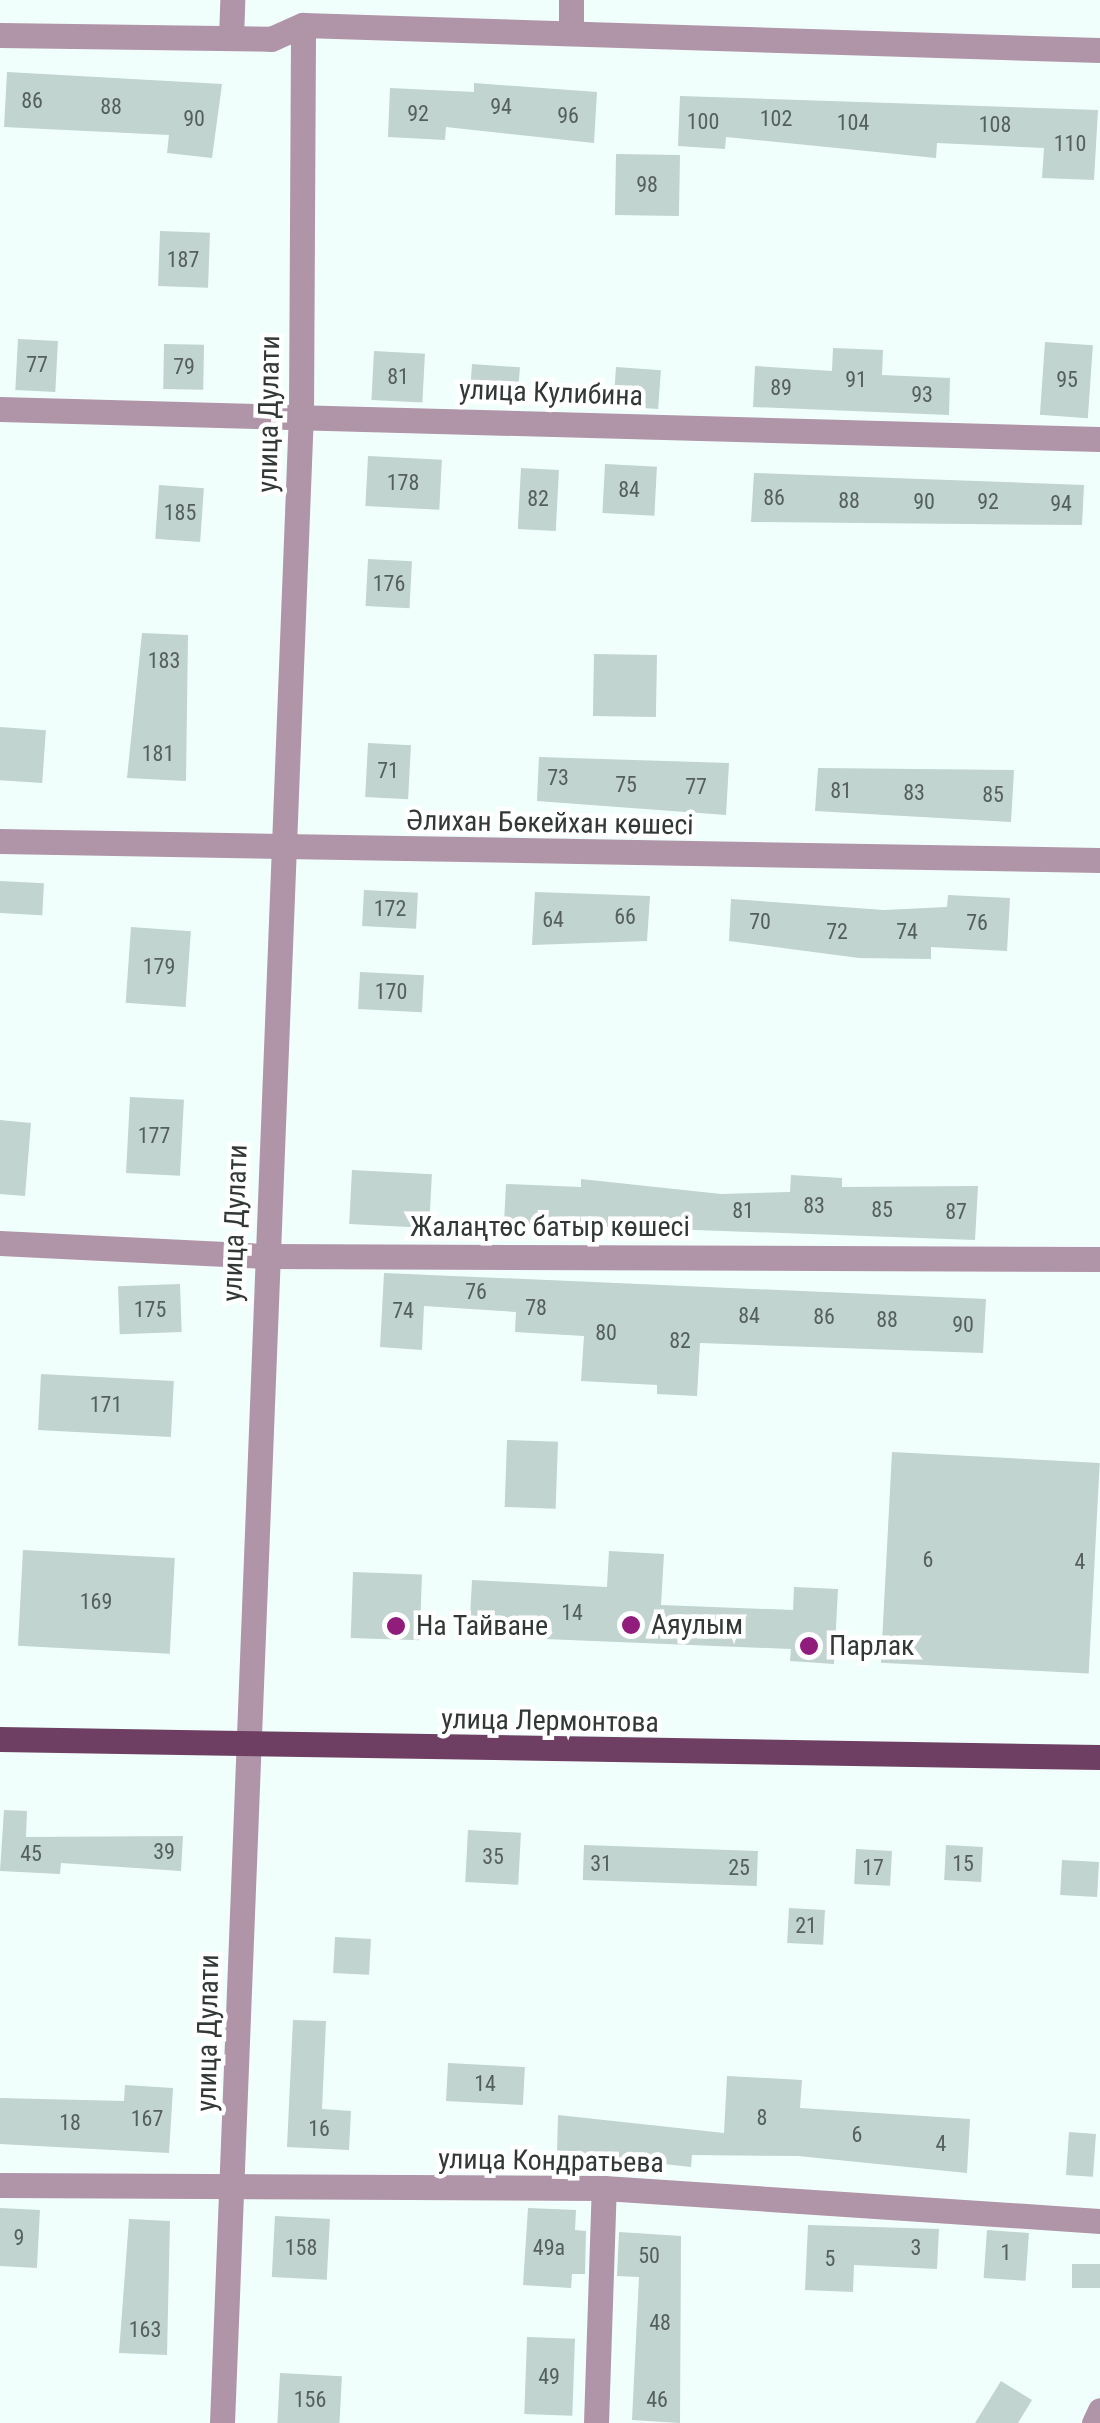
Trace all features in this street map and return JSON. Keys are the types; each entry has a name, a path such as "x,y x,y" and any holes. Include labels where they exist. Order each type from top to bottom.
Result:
{"main road":[{"name":"улица Лермонтова","path":"0,1739 242,1748 1100,1757"}],"street":[{"path":"231,38 232,0"},
{"path":"571,0 571,32"},
{"path":"0,35 271,38 303,24 1100,50"},
{"name":"улица Дулати","path":"222,2423 236,2193 242,1748 300,416 303,24"},
{"name":"улица Кулибина","path":"0,409 1100,440"},
{"name":"Әлихан Бөкейхан көшесі","path":"0,841 281,849 1100,860"},
{"name":"Жалаңтөс батыр көшесі","path":"0,1243 264,1256 1100,1260"},
{"name":"улица Кондратьева","path":"0,2185 236,2193 604,2188 1100,2221"},
{"path":"596,2423 604,2188"},
{"path":"1094,2423 1100,2410"}],"building":[{"path":"7,72 222,84 212,158 167,153 169,135 4,127"},
{"path":"474,83 597,92 594,143 446,127 445,140 388,137 390,88 474,92"},
{"path":"680,96 1098,110 1094,180 1042,178 1044,148 937,143 936,158 726,137 725,149 678,146"},
{"path":"616,154 680,155 679,216 615,215"},
{"path":"160,231 210,233 208,288 158,286"},
{"path":"18,339 58,341 55,392 15,390"},
{"path":"1045,342 1093,345 1088,418 1040,415"},
{"path":"164,344 204,345 203,390 163,389"},
{"path":"833,348 883,350 882,375 950,378 949,415 753,407 755,366 832,371"},
{"path":"374,351 425,354 422,403 371,400"},
{"path":"472,364 520,367 517,404 469,401"},
{"path":"616,367 661,370 658,409 613,406"},
{"path":"368,456 442,460 439,510 365,506"},
{"path":"605,464 657,467 654,516 602,513"},
{"path":"521,468 559,470 556,531 518,529"},
{"path":"754,473 1084,485 1082,525 751,522"},
{"path":"159,485 204,488 200,542 155,539"},
{"path":"368,559 412,561 409,608 366,606"},
{"path":"142,633 188,635 186,781 127,778"},
{"path":"594,654 657,655 656,717 593,716"},
{"path":"0,727 46,730 42,783 0,780"},
{"path":"368,743 411,745 408,799 365,797"},
{"path":"539,757 729,763 726,815 537,801"},
{"path":"818,768 1014,770 1011,822 815,811"},
{"path":"0,881 44,883 42,915 0,913"},
{"path":"364,890 418,893 416,929 362,926"},
{"path":"535,892 650,896 647,941 532,945"},
{"path":"948,895 1010,898 1007,951 931,947 931,959 859,958 729,941 731,899 884,910 947,907"},
{"path":"131,927 191,931 186,1007 126,1003"},
{"path":"360,972 424,975 422,1012 358,1009"},
{"path":"130,1097 184,1100 180,1176 126,1173"},
{"path":"0,1120 31,1123 25,1196 0,1194"},
{"path":"352,1170 432,1174 429,1228 349,1224"},
{"path":"791,1175 842,1178 842,1187 978,1186 975,1240 504,1223 506,1184 581,1187 581,1179 721,1194 790,1192"},
{"path":"384,1273 986,1299 983,1353 700,1343 697,1396 657,1394 657,1385 581,1381 584,1336 515,1332 516,1312 424,1306 422,1350 380,1347"},
{"path":"180,1284 182,1332 120,1334 118,1286"},
{"path":"41,1374 174,1381 171,1437 38,1430"},
{"path":"507,1440 558,1442 556,1509 505,1507"},
{"path":"892,1452 1100,1463 1089,1674 881,1663"},
{"path":"23,1550 175,1558 170,1654 18,1646"},
{"path":"609,1551 664,1554 661,1605 793,1610 794,1587 838,1589 834,1664 790,1661 791,1649 469,1636 472,1580 607,1587"},
{"path":"353,1572 422,1574 420,1640 351,1638"},
{"path":"4,1810 27,1811 26,1837 183,1836 181,1871 61,1863 60,1874 0,1871"},
{"path":"468,1830 521,1833 518,1885 465,1882"},
{"path":"584,1845 758,1851 757,1886 583,1880"},
{"path":"946,1845 983,1847 981,1882 944,1880"},
{"path":"856,1849 892,1851 890,1886 854,1884"},
{"path":"1062,1860 1099,1862 1097,1897 1060,1895"},
{"path":"789,1908 825,1910 823,1945 787,1943"},
{"path":"335,1937 371,1939 369,1975 333,1973"},
{"path":"293,2020 326,2021 322,2109 351,2111 349,2150 287,2147"},
{"path":"448,2063 525,2067 523,2105 446,2101"},
{"path":"727,2076 802,2080 800,2108 970,2119 967,2173 798,2156 692,2155 691,2167 557,2152 558,2115 724,2133"},
{"path":"125,2085 173,2088 169,2153 0,2144 0,2098 124,2101"},
{"path":"1069,2132 1096,2134 1093,2177 1066,2175"},
{"path":"0,2208 40,2210 37,2268 0,2266"},
{"path":"528,2208 576,2210 575,2230 586,2231 585,2274 572,2274 571,2288 523,2285"},
{"path":"275,2216 330,2219 327,2280 272,2277"},
{"path":"129,2219 170,2221 167,2355 119,2353"},
{"path":"808,2225 939,2229 937,2269 854,2265 853,2292 805,2290"},
{"path":"987,2230 1029,2233 1026,2281 984,2278"},
{"path":"619,2232 681,2236 680,2423 632,2420 639,2277 617,2276"},
{"path":"1072,2264 1100,2264 1100,2288 1072,2288"},
{"path":"527,2337 575,2339 572,2416 524,2414"},
{"path":"280,2373 342,2376 339,2423 277,2423"},
{"path":"1001,2381 1032,2400 1018,2423 975,2423"}],"place":[{"name":"Аяулым","path":"631,1625"},
{"name":"На Тайване","path":"396,1626"},
{"name":"Парлак","path":"809,1646"}]}
